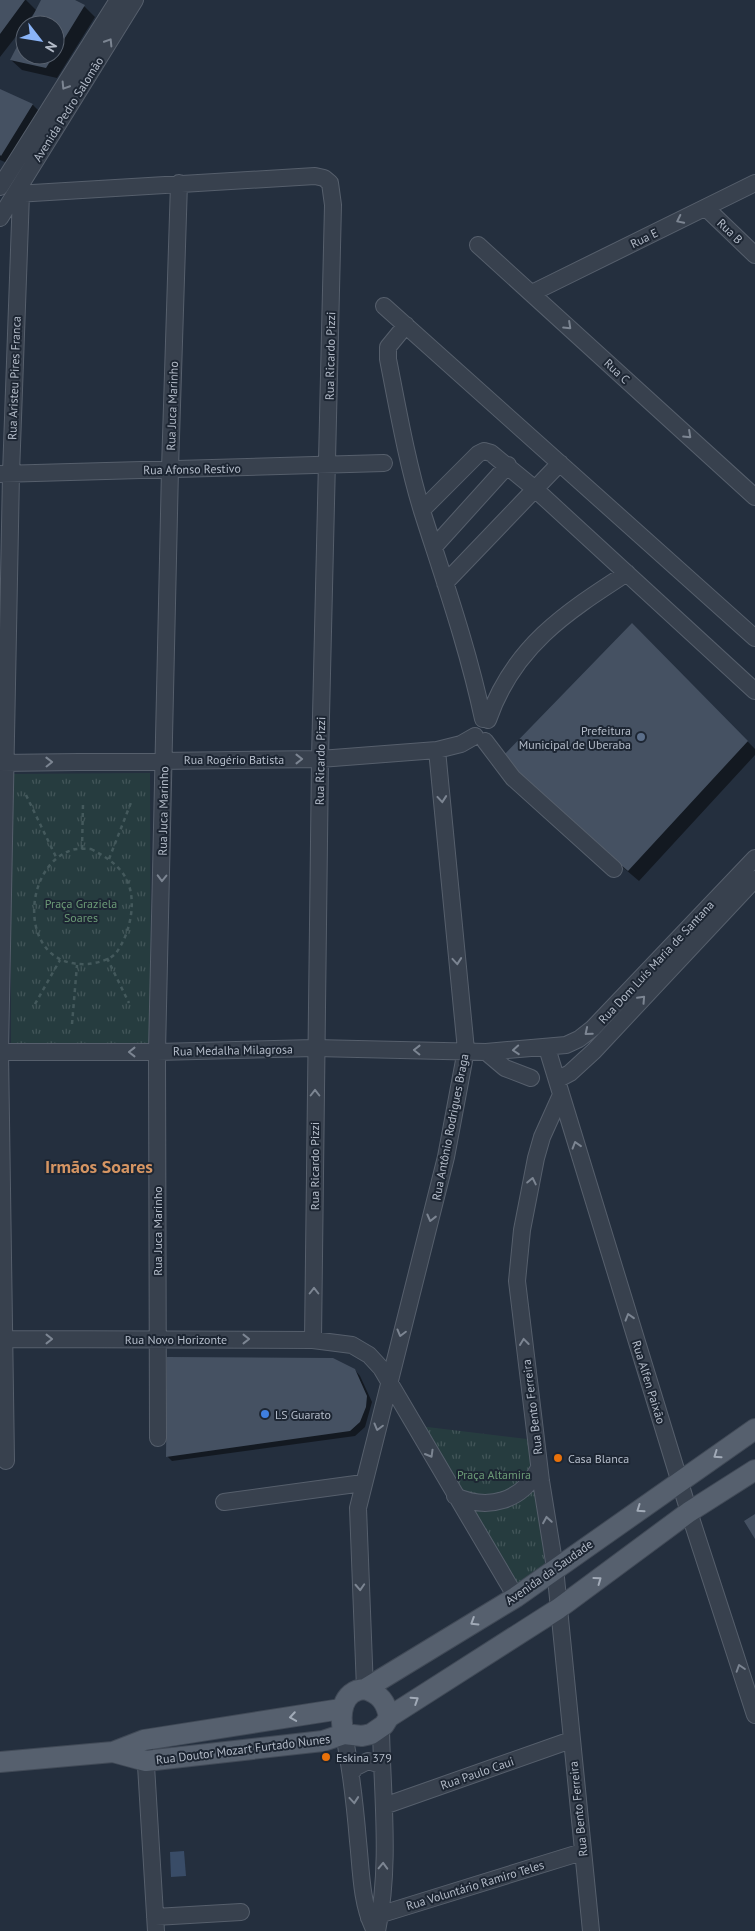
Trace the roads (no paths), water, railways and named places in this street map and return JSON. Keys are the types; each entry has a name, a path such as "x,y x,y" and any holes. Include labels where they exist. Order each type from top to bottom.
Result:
{"main road":[{"name":"Avenida da Saudade","path":"341,1709 348,1697 359,1689 365,1689 516,1597 755,1429"},
{"path":"341,1709 344,1734 362,1736 385,1723 558,1609 689,1512 755,1470"},
{"path":"365,1689 375,1692 382,1700 385,1723"},
{"name":"Rua Doutor Mozart Furtado Nunes","path":"0,1762 113,1752 144,1740 341,1709"},
{"name":"Rua Doutor Mozart Furtado Nunes","path":"113,1752 146,1761 323,1741 344,1734"}],"street":[{"name":"Avenida Pedro Salomão","path":"0,187 118,0"},
{"name":"Avenida Pedro Salomão","path":"0,218 19,194 135,0"},
{"name":"Rua Ricardo Pizzi","path":"179,183 316,176 324,178 330,183 333,205 320,759 315,1048 313,1340"},
{"path":"19,194 179,183"},
{"name":"Rua Juca Marinho","path":"158,1438 157,1052 170,469 179,183"},
{"name":"Rua E","path":"532,293 755,183"},
{"name":"Rua Aristeu Pires Franca","path":"6,1461 2,1339 0,1052 2,763 5,474 19,194"},
{"name":"Rua B","path":"706,208 755,255"},
{"name":"Rua C","path":"478,245 755,497"},
{"path":"384,306 755,638"},
{"path":"406,325 392,341 387,353 406,448 422,510 446,583 486,720 495,729 490,739 480,739"},
{"path":"422,510 478,454 484,451 491,453 535,489 755,691"},
{"name":"Rua Afonso Restivo","path":"5,474 384,463"},
{"path":"446,583 560,463"},
{"path":"434,546 508,465"},
{"path":"486,720 508,675 528,648 552,624 580,603 627,574"},
{"path":"480,739 513,778 614,869"},
{"name":"Rua Rogério Batista","path":"2,763 165,759 320,759 437,750 480,739"},
{"name":"Rua Antônio Rodrigues Braga","path":"365,1689 358,1528 363,1483 446,1157 466,1050 437,750"},
{"name":"Rua Dom Luís Maria de Santana","path":"486,1052 547,1048 573,1042 593,1028 755,858"},
{"name":"Rua Dom Luís Maria de Santana","path":"557,1080 570,1073 594,1050 755,879"},
{"name":"Rua Medalha Milagrosa","path":"0,1052 157,1052 315,1048 466,1050 486,1052"},
{"name":"Rua Alfen Paixão","path":"547,1048 560,1097 689,1512 755,1715"},
{"path":"486,1052 505,1068 531,1078"},
{"name":"Rua Bento Ferreira","path":"560,1097 542,1137 536,1158 522,1230 518,1281 539,1468 555,1568 591,1931"},
{"name":"Rua Novo Horizonte","path":"2,1339 313,1340 352,1345 369,1355 389,1380"},
{"path":"389,1380 455,1496 516,1597"},
{"path":"455,1496 478,1504 499,1502 519,1493 534,1478 539,1468"},
{"path":"224,1502 363,1483"},
{"path":"375,1924 384,1806 381,1765 385,1723"},
{"path":"344,1734 352,1772 362,1881 375,1924"},
{"path":"144,1740 155,1924 241,1912"},
{"name":"Rua Paulo Caui","path":"384,1806 571,1740"},
{"path":"352,1772 356,1767 368,1761 381,1765"},
{"name":"Rua Voluntário Ramiro Teles","path":"375,1924 582,1852"}],"water":[{"path":"184,1851 186,1876 171,1877 170,1852"}],"place":[{"name":"Prefeitura Municipal de Uberaba","path":"641,737"},
{"name":"LS Guarato","path":"265,1414"},
{"name":"Casa Blanca","path":"558,1458"},
{"name":"Eskina 379","path":"326,1757"}],"district":[{"name":"Irmãos Soares","path":"99,1166"}],"park label":[{"name":"Praça Graziela Soares","path":"81,910"},
{"name":"Praça Altamira","path":"494,1474"}]}
